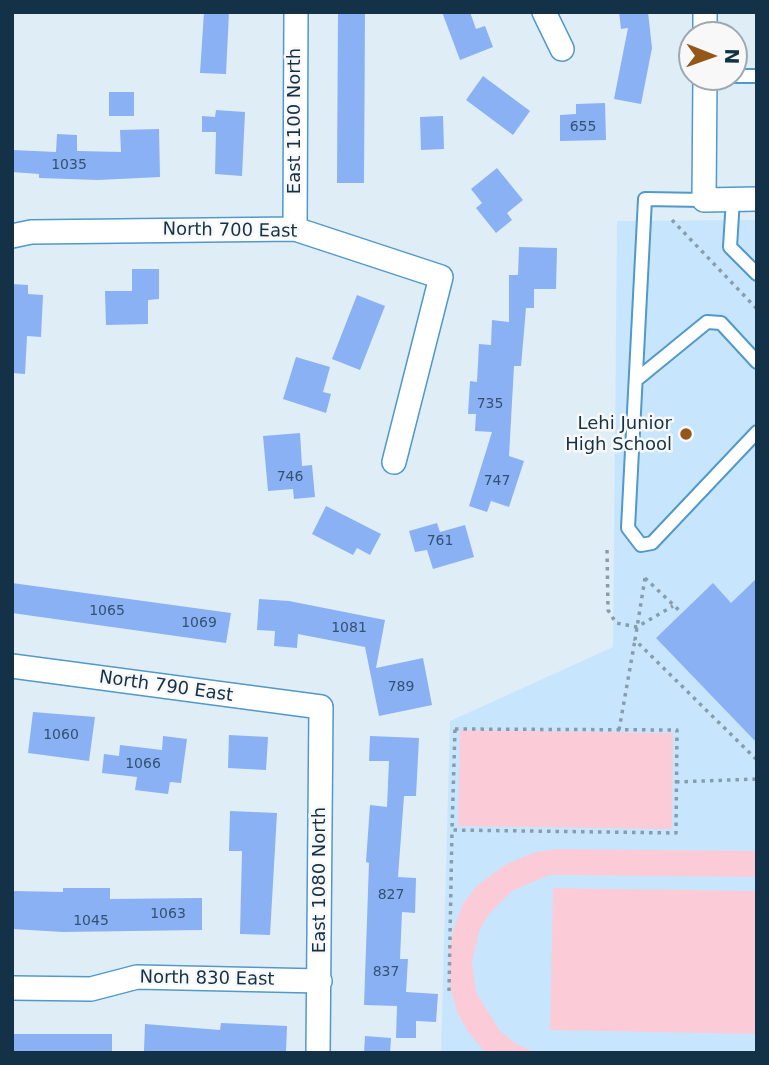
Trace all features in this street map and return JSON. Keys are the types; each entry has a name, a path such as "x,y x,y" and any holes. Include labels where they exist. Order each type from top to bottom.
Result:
{"street":[{"name":"East 1100 North","path":"295,229 296,12"},
{"path":"544,12 562,49"},
{"path":"705,91 704,200 757,199"},
{"name":"North 700 East","path":"12,236 31,232 295,229 441,277 394,462"},
{"name":"North 790 East","path":"12,666 321,707"},
{"name":"East 1080 North","path":"318,1053 321,707"},
{"name":"North 830 East","path":"12,988 91,989 137,977 320,981"}],"lane":[{"path":"704,200 645,199 628,528 641,545 652,543 757,432"},
{"path":"733,199 730,247 757,274"},
{"path":"636,380 707,322 721,323 757,362"}],"path":[{"path":"671,220 757,309"},
{"path":"607,550 608,610 615,623 637,627 673,606"},
{"path":"619,730 645,578 682,613"},
{"path":"635,640 757,760"},
{"path":"449,991 452,831 455,729 677,730 676,833 452,831"},
{"path":"676,782 757,779"}],"shaded area":[{"name":"Lehi Junior High School","path":"757,220 757,1053 441,1053 450,721 613,647 617,221"},
{"path":"460,730 673,733 672,829 458,826"},
{"path":"556,849 757,851 757,877 549,875 512,891 489,914 479,931 472,963 476,992 499,1030 515,1043 536,1053 486,1053 468,1032 457,1012 450,987 449,950 454,928 463,903 478,885 505,865 532,853"},
{"path":"553,888 757,891 757,1034 550,1030"}],"building":[{"path":"204,12 229,12 226,74 200,73"},
{"path":"338,12 365,12 364,183 337,183"},
{"path":"442,12 470,12 476,29 485,26 493,47 460,60"},
{"path":"619,12 648,12 652,48 641,104 614,99 628,28 621,29"},
{"path":"483,76 530,111 513,135 466,100"},
{"path":"109,92 134,92 134,116 109,116"},
{"path":"605,103 606,140 560,141 560,115 576,114 576,104"},
{"path":"216,110 245,112 242,176 215,174 216,132 202,132 202,116 215,117"},
{"path":"443,116 444,149 421,150 420,117"},
{"path":"159,129 160,177 98,180 39,178 39,174 12,172 12,150 56,152 57,134 77,135 77,151 121,152 120,130"},
{"path":"497,168 523,200 507,213 512,220 496,233 476,208 482,203 471,189"},
{"path":"519,247 557,248 556,289 534,289 534,308 526,308 521,366 514,366 509,456 524,461 509,507 491,501 487,512 469,506 492,432 475,431 476,414 468,414 470,381 477,382 479,344 491,345 492,320 509,322 509,275 518,275"},
{"path":"132,269 159,269 159,299 148,300 148,324 106,325 105,291 132,291"},
{"path":"12,284 28,285 28,294 43,295 41,337 27,336 25,374 12,373"},
{"path":"357,295 385,306 360,370 332,359"},
{"path":"296,357 330,367 323,392 331,394 326,413 283,399"},
{"path":"300,433 302,466 312,465 315,497 294,499 293,489 268,491 263,436"},
{"path":"326,506 381,534 370,555 357,548 353,555 312,534"},
{"path":"437,523 440,532 465,525 474,557 433,569 427,550 415,552 409,531"},
{"path":"757,578 757,743 656,638 713,583 731,603"},
{"path":"12,583 231,613 226,643 12,613"},
{"path":"259,599 289,601 385,620 376,668 423,658 432,705 379,716 365,647 298,634 297,648 274,646 275,631 257,630"},
{"path":"33,712 95,717 89,761 28,753"},
{"path":"229,735 268,737 266,770 228,768"},
{"path":"163,736 187,739 181,783 170,782 168,794 135,790 137,777 102,773 104,754 119,756 120,745 162,750"},
{"path":"370,736 419,738 416,796 404,796 398,877 416,878 415,913 402,912 400,959 408,959 406,992 438,994 436,1022 416,1021 416,1038 396,1038 397,1006 364,1005 369,863 366,862 370,805 387,807 389,761 369,761"},
{"path":"230,811 277,813 270,935 240,934 242,851 229,851"},
{"path":"63,888 110,888 110,899 202,898 202,930 63,932 12,929 12,891 63,892"},
{"path":"221,1023 287,1026 286,1053 144,1051 145,1024 220,1030"},
{"path":"12,1034 112,1034 112,1053 12,1053"},
{"path":"365,1036 391,1038 390,1053 364,1053"}],"place":[{"name":"Lehi Junior High School","path":"686,434"}]}
